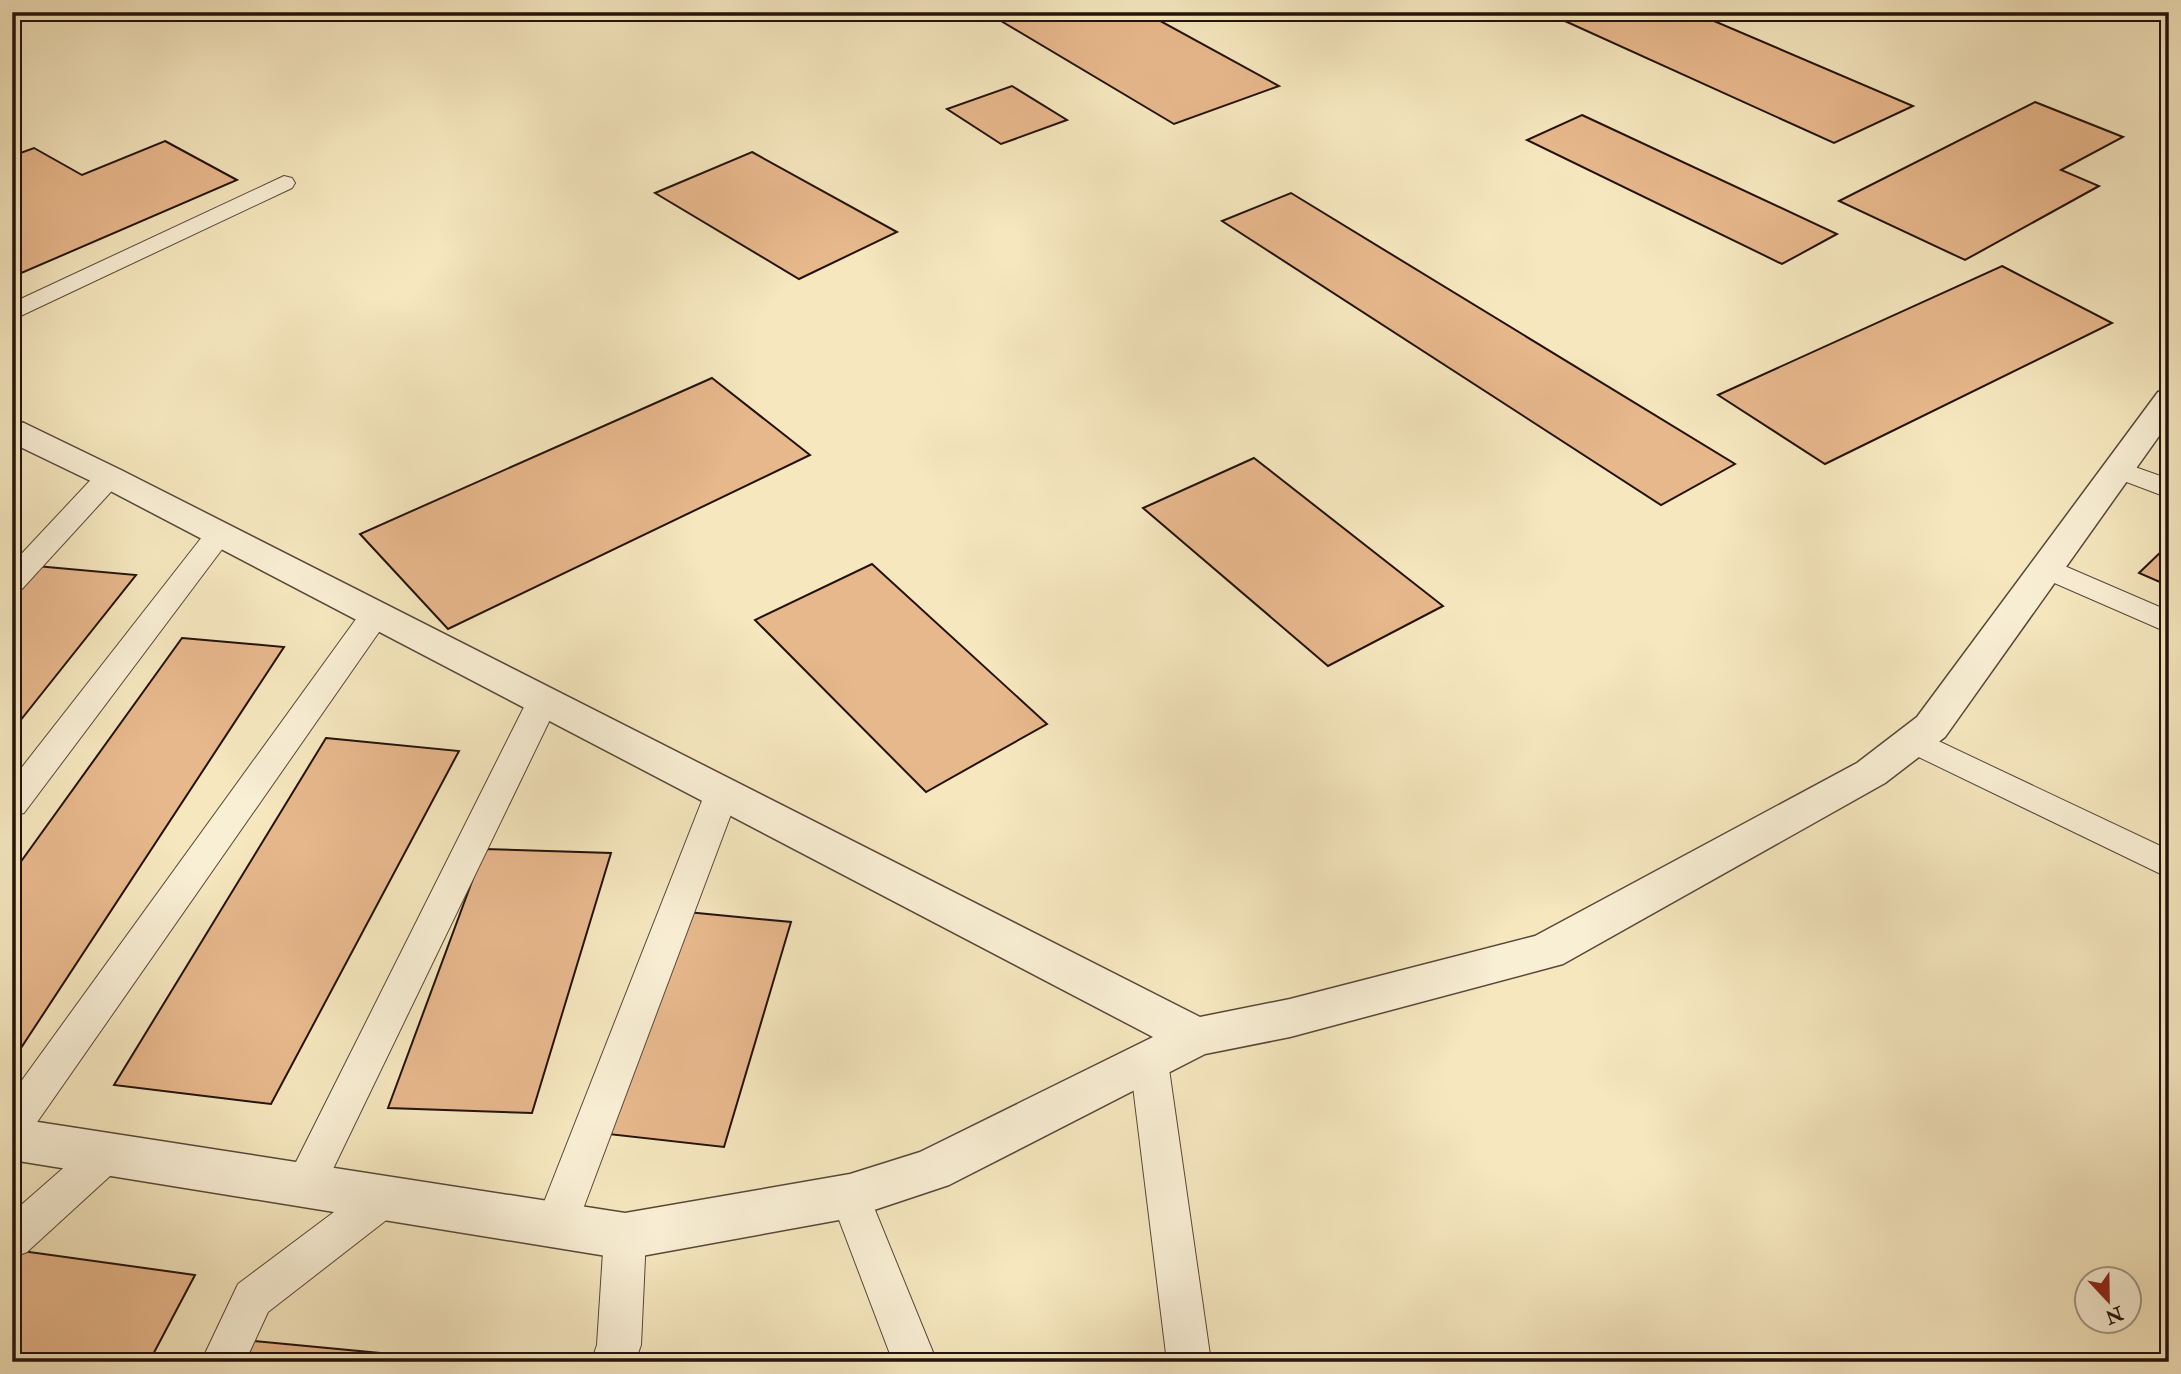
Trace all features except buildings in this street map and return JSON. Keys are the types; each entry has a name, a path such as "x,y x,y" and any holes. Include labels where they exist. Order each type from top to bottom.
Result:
{"street":[{"path":"12,1139 625,1236 850,1196 932,1170 1196,1037 1290,1018 1547,951 1871,773 1931,727 2169,400"},
{"path":"12,430 109,477 1196,1037"}],"lane":[{"path":"12,313 284,183"},
{"path":"2118,469 2169,489"},
{"path":"12,582 109,477"},
{"path":"12,804 219,534"},
{"path":"2046,568 2169,623"},
{"path":"12,1126 375,615"},
{"path":"305,1185 543,702"},
{"path":"1913,741 2169,865"},
{"path":"556,1225 722,793"},
{"path":"1149,1062 1189,1362"},
{"path":"12,1239 107,1154"},
{"path":"850,1196 915,1362"},
{"path":"223,1362 253,1298 384,1198"},
{"path":"613,1362 619,1345 625,1236"}]}
